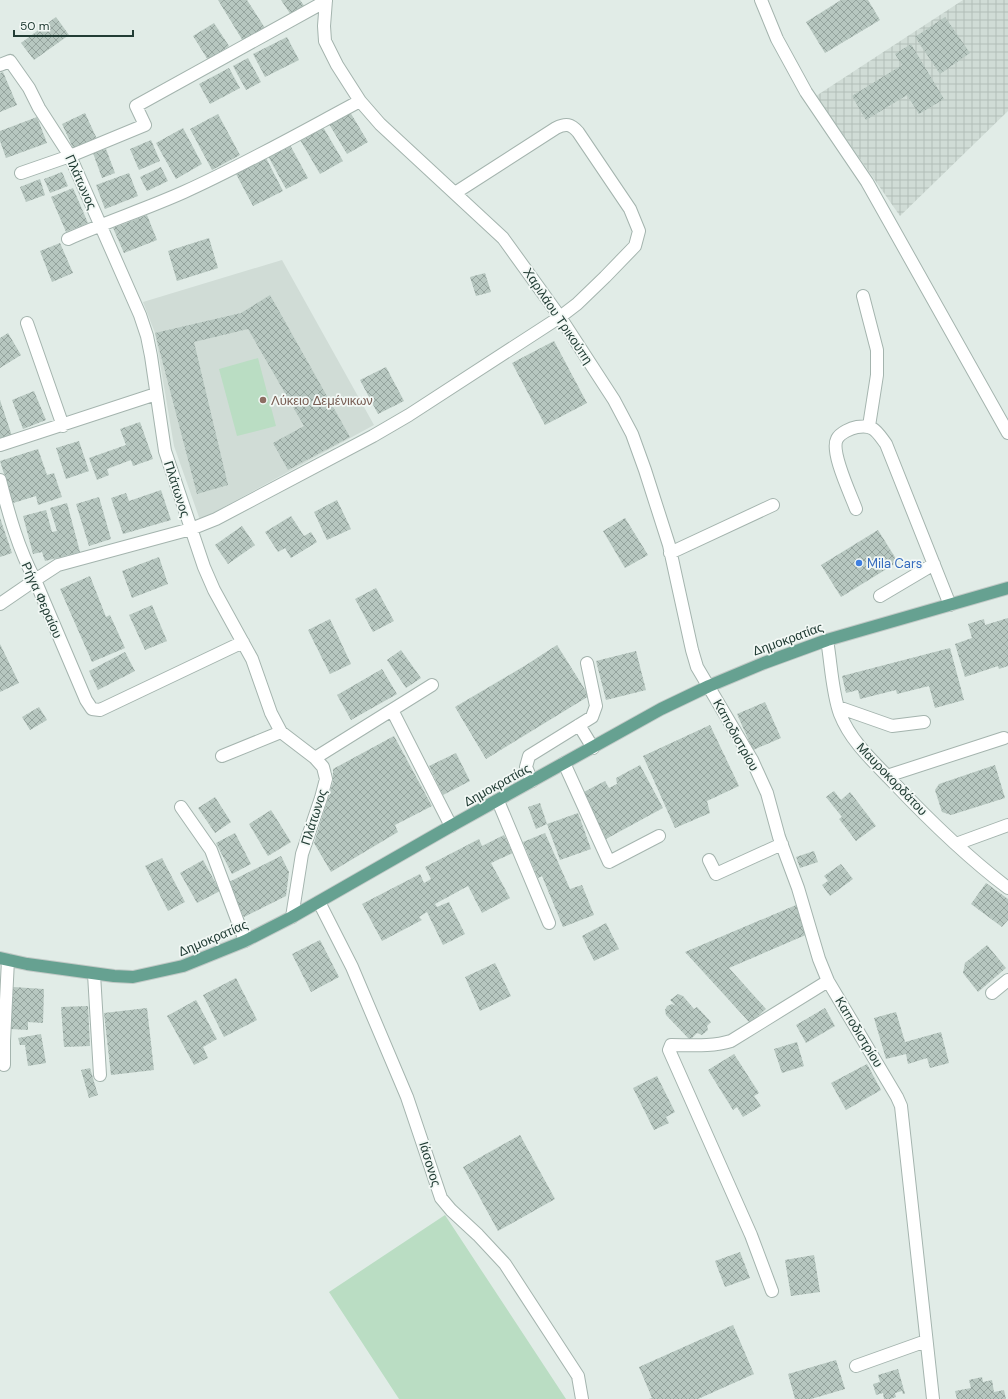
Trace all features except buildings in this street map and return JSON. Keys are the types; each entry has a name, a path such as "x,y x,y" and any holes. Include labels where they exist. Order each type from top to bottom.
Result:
{"main road":[{"name":"Δημοκρατίας","path":"4,959 94,974 132,977 184,966 245,941 292,917 564,763 662,709 709,686 771,660 827,640 1008,588"}],"street":[{"path":"21,173 70,156 145,125 136,106 326,0"},
{"name":"Χαριλάου Τρικούπη","path":"326,0 324,26 325,41 337,65 360,101 380,124 504,238 560,317 614,400 632,434 645,470 670,553 697,667 709,686"},
{"path":"761,0 777,39 802,86 867,182 1008,433"},
{"name":"Πλάτωνος","path":"0,65 10,61 29,88 39,108 70,156 140,315 147,336 165,451 204,567 214,590 252,659 271,713 281,732 315,758 323,767 326,779 302,854 292,917"},
{"path":"68,239 183,192 272,148 360,101"},
{"path":"0,604 58,565 191,529 216,519 373,436 409,415 560,317 605,277 634,246 639,231 630,209 578,132 568,124 562,125 455,193"},
{"path":"864,296 877,350 877,375 869,426"},
{"path":"27,323 63,426"},
{"path":"0,445 63,426 156,394"},
{"path":"856,509 836,454 836,440 842,433 856,427 869,426 877,431 886,444 950,605"},
{"name":"Ρήγα Φεραίου","path":"0,483 18,545 35,580 86,700 92,708 100,710 243,642"},
{"path":"670,553 773,505"},
{"path":"880,596 934,564"},
{"name":"Μαυροκορδάτου","path":"827,640 838,707 844,723 855,742 921,811 956,844 1008,888"},
{"path":"532,781 526,767 529,756 592,717 596,706 587,663"},
{"path":"315,758 432,685"},
{"name":"Καποδιστρίου","path":"709,686 752,760 767,793 782,844 797,883 819,959 828,981 901,1106 933,1399"},
{"path":"838,707 892,726 924,722"},
{"path":"392,710 451,826"},
{"path":"578,725 592,748"},
{"path":"222,756 281,732"},
{"path":"887,776 1004,738"},
{"path":"564,763 609,862 659,836"},
{"path":"498,801 549,924"},
{"path":"181,807 211,850 245,941"},
{"path":"956,844 1008,825"},
{"path":"709,860 716,874 782,844"},
{"name":"Ιάσονος","path":"319,902 352,967 407,1097 441,1198 505,1264 578,1376 582,1399"},
{"path":"4,959 2,1041 4,1065"},
{"path":"94,974 100,1074"},
{"path":"992,993 1008,980"},
{"path":"772,1291 750,1235 669,1050 671,1045 709,1045 731,1041 828,981"},
{"path":"856,1366 926,1341"}],"shaded area":[{"path":"963,0 1008,0 1008,111 900,216 816,96"},
{"name":"Λύκειο Δεμένικων","path":"282,260 374,425 200,520 174,446 155,333 143,302"}],"green space":[{"path":"258,358 276,426 237,436 219,369"},
{"path":"445,1215 566,1399 399,1399 329,1292"}],"place":[{"name":"Λύκειο Δεμένικων","path":"263,400"},
{"name":"Mila Cars","path":"859,563"}]}
